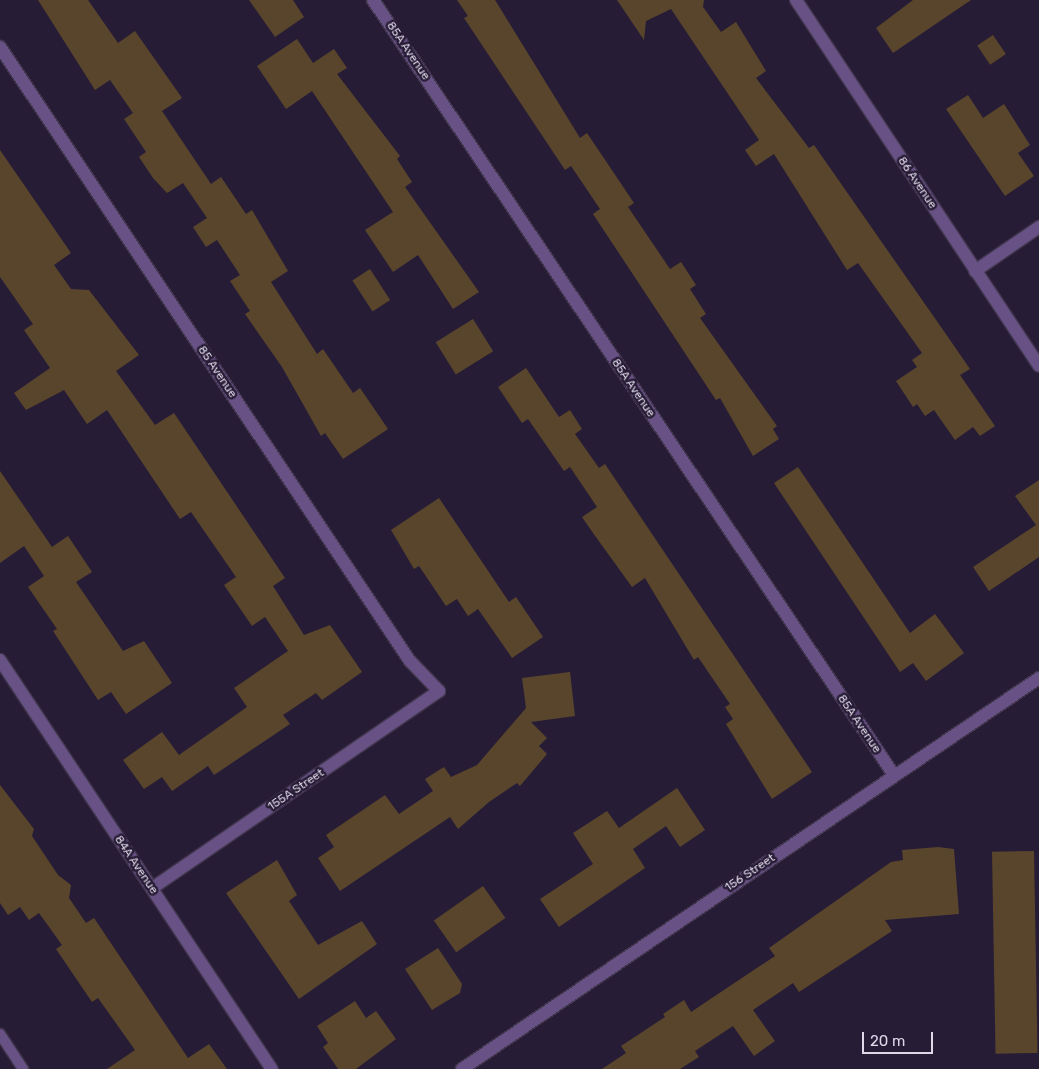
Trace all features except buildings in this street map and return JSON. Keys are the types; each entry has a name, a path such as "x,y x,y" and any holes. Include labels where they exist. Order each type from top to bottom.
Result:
{"street":[{"name":"85A Avenue","path":"373,0 894,775"},
{"name":"86 Avenue","path":"796,0 1039,366"},
{"name":"85 Avenue","path":"0,47 410,661 439,691"},
{"path":"975,271 1039,227"},
{"name":"84A Avenue","path":"0,660 272,1069"},
{"name":"156 Street","path":"462,1069 1039,678"},
{"name":"155A Street","path":"152,888 439,691"}],"lane":[{"path":"0,1034 23,1069"}]}
